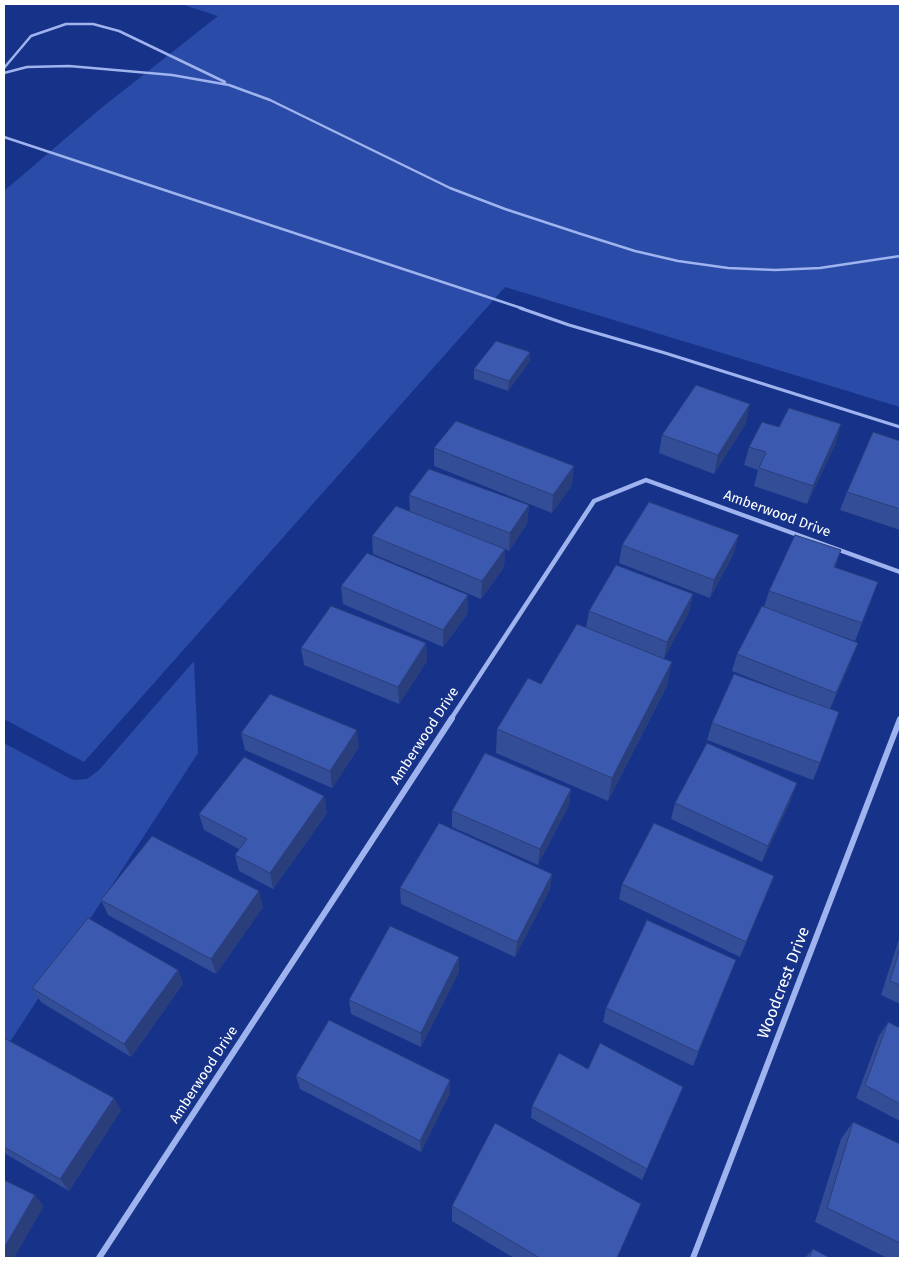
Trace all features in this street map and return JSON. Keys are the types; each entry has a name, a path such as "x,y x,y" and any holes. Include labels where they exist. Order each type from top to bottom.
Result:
{"street":[{"name":"Amberwood Drive","path":"99,1258 594,501 646,480 900,572"},
{"name":"Woodcrest Drive","path":"693,1258 900,718"}],"lane":[{"path":"4,68 31,36 66,24 93,24 119,31 229,84 270,100 450,188 515,212 635,251 678,261 728,268 775,270 820,268 900,256"},
{"path":"4,73 27,67 70,66 172,75 229,84"},
{"path":"4,137 430,277 568,325 674,356 900,428"}],"shaded area":[{"path":"181,4 900,4 900,407 505,287 84,762 4,719 4,191 100,109 218,16"},
{"path":"194,661 198,753 4,1051 4,743 69,778 74,780 87,779 99,770"}],"building":[{"path":"496,341 530,352 509,381 474,369"},
{"path":"696,385 750,404 718,455 662,435"},
{"path":"789,408 841,424 813,486 759,468 766,452 749,447 762,422 779,427"},
{"path":"456,421 574,466 553,495 434,448"},
{"path":"873,432 900,441 900,509 847,492"},
{"path":"429,469 529,505 510,533 409,495"},
{"path":"649,502 739,535 714,580 622,545"},
{"path":"396,506 505,549 482,581 372,536"},
{"path":"795,535 841,550 834,567 878,582 862,623 769,591"},
{"path":"367,553 468,595 443,630 341,586"},
{"path":"616,565 693,594 667,642 589,611"},
{"path":"331,606 426,643 398,687 301,648"},
{"path":"762,606 858,643 836,693 737,654"},
{"path":"577,624 672,662 612,778 497,729 528,678 541,684"},
{"path":"734,674 839,712 820,763 712,723"},
{"path":"270,694 357,730 330,771 241,733"},
{"path":"707,743 797,783 768,846 675,803"},
{"path":"485,753 571,789 540,849 452,811"},
{"path":"244,757 324,796 270,873 235,855 247,839 199,814"},
{"path":"439,823 552,874 517,942 400,888"},
{"path":"654,823 774,876 746,942 622,884"},
{"path":"152,836 259,891 211,959 101,900"},
{"path":"88,918 178,970 124,1044 32,988"},
{"path":"647,920 736,960 698,1052 606,1008"},
{"path":"390,926 459,957 421,1033 349,1000"},
{"path":"900,948 900,985 890,981"},
{"path":"329,1020 450,1080 420,1141 296,1076"},
{"path":"888,1022 900,1028 900,1104 865,1085"},
{"path":"4,1038 114,1098 60,1179 4,1147"},
{"path":"600,1043 683,1087 647,1169 532,1106 559,1053 588,1069"},
{"path":"853,1122 900,1144 900,1243 827,1208"},
{"path":"495,1123 641,1204 617,1258 540,1258 452,1206"},
{"path":"4,1180 35,1195 4,1248"},
{"path":"813,1249 830,1258 809,1258"}]}
